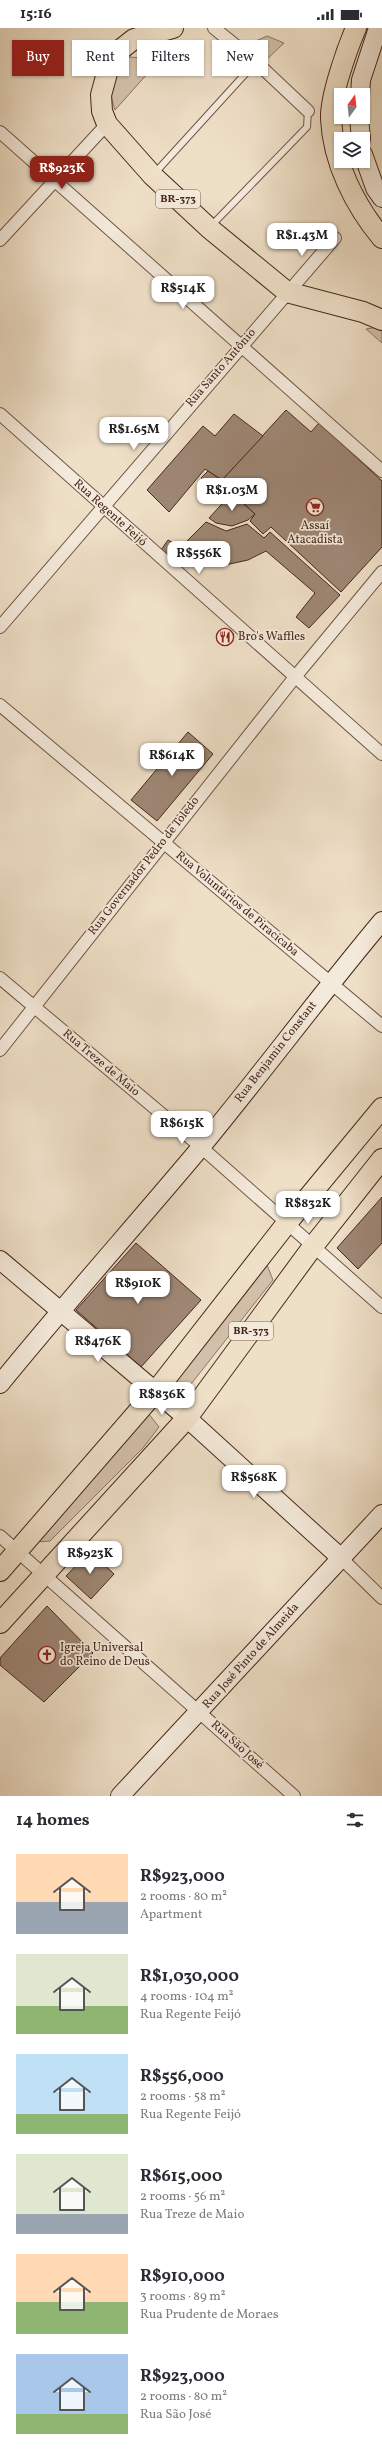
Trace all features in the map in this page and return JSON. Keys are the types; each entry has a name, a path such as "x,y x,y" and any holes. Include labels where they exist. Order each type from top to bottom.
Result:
{"main road":[{"name":"BR-373","path":"173,28 134,39 120,50 110,62 101,95 102,111 107,124 152,176 209,228 287,292 363,312 382,320"},
{"path":"356,28 341,71 331,118 338,162 354,194 382,238"},
{"name":"BR-373","path":"0,1572 156,1391 288,1223 382,1108"},
{"name":"BR-373","path":"0,1623 187,1418 314,1245 382,1159"}],"street":[{"path":"214,28 229,40"},
{"path":"360,88 361,80 378,28"},
{"path":"268,73 308,111"},
{"path":"0,240 107,124"},
{"path":"0,132 382,471"},
{"path":"368,168 375,188 382,198"},
{"name":"Rua Santo Antônio","path":"0,627 241,345 335,238"},
{"name":"Rua Regente Feijó","path":"0,414 382,754"},
{"name":"Rua Governador Pedro de Toledo","path":"0,1050 163,842 295,677 382,572"},
{"name":"Rua Voluntários de Piracicaba","path":"0,705 382,1026"},
{"name":"Rua Benjamin Constant","path":"0,1384 59,1311 201,1147 330,983 382,922"},
{"name":"Rua Treze de Maio","path":"0,978 201,1147 314,1245 382,1307"},
{"path":"0,1260 187,1418 341,1558 382,1598"},
{"name":"Rua José Pinto de Almeida","path":"120,1796 200,1712 382,1514"},
{"name":"Rua São José","path":"0,1536 18,1550 294,1796"}],"lane":[{"path":"152,176 243,76"},
{"path":"209,228 307,127 308,111"}],"shaded area":[{"path":"267,36 284,43 268,58 268,40 258,40"},
{"path":"129,57 137,58 137,76 145,76 115,110 110,87 114,76 129,76"},
{"path":"378,327 382,329 382,343 366,329"},
{"path":"267,1265 273,1280 180,1398 170,1385"},
{"path":"148,1413 159,1427 143,1448 50,1541 37,1542"}],"building":[{"name":"Assaí Atacadista","path":"286,410 311,432 319,423 382,481 382,547 341,592 271,527 263,534 250,521 255,514 232,493 227,500 201,478 208,471 222,480"},
{"path":"234,414 263,436 222,480 205,469 169,512 147,490 203,426 215,436"},
{"path":"232,493 255,514 248,520 232,526 216,523 209,518"},
{"path":"206,522 226,531 247,524 264,538 270,532 340,595 309,628 296,617 315,593 266,551 248,560 225,565 214,561 203,563 189,557 181,567 161,550 168,540 181,547"},
{"path":"188,732 213,754 157,821 131,800"},
{"path":"382,1197 382,1243 358,1269 337,1248"},
{"path":"136,1243 201,1300 141,1367 76,1310"},
{"path":"90,1551 114,1574 91,1599 66,1576"},
{"name":"Igreja Universal do Reino de Deus","path":"47,1606 93,1653 44,1702 0,1665 0,1658"}],"place":[{"name":"Assaí Atacadista","path":"315,507"},
{"name":"Bro's Waffles","path":"225,637"},
{"name":"Igreja Universal do Reino de Deus","path":"47,1655"}]}
